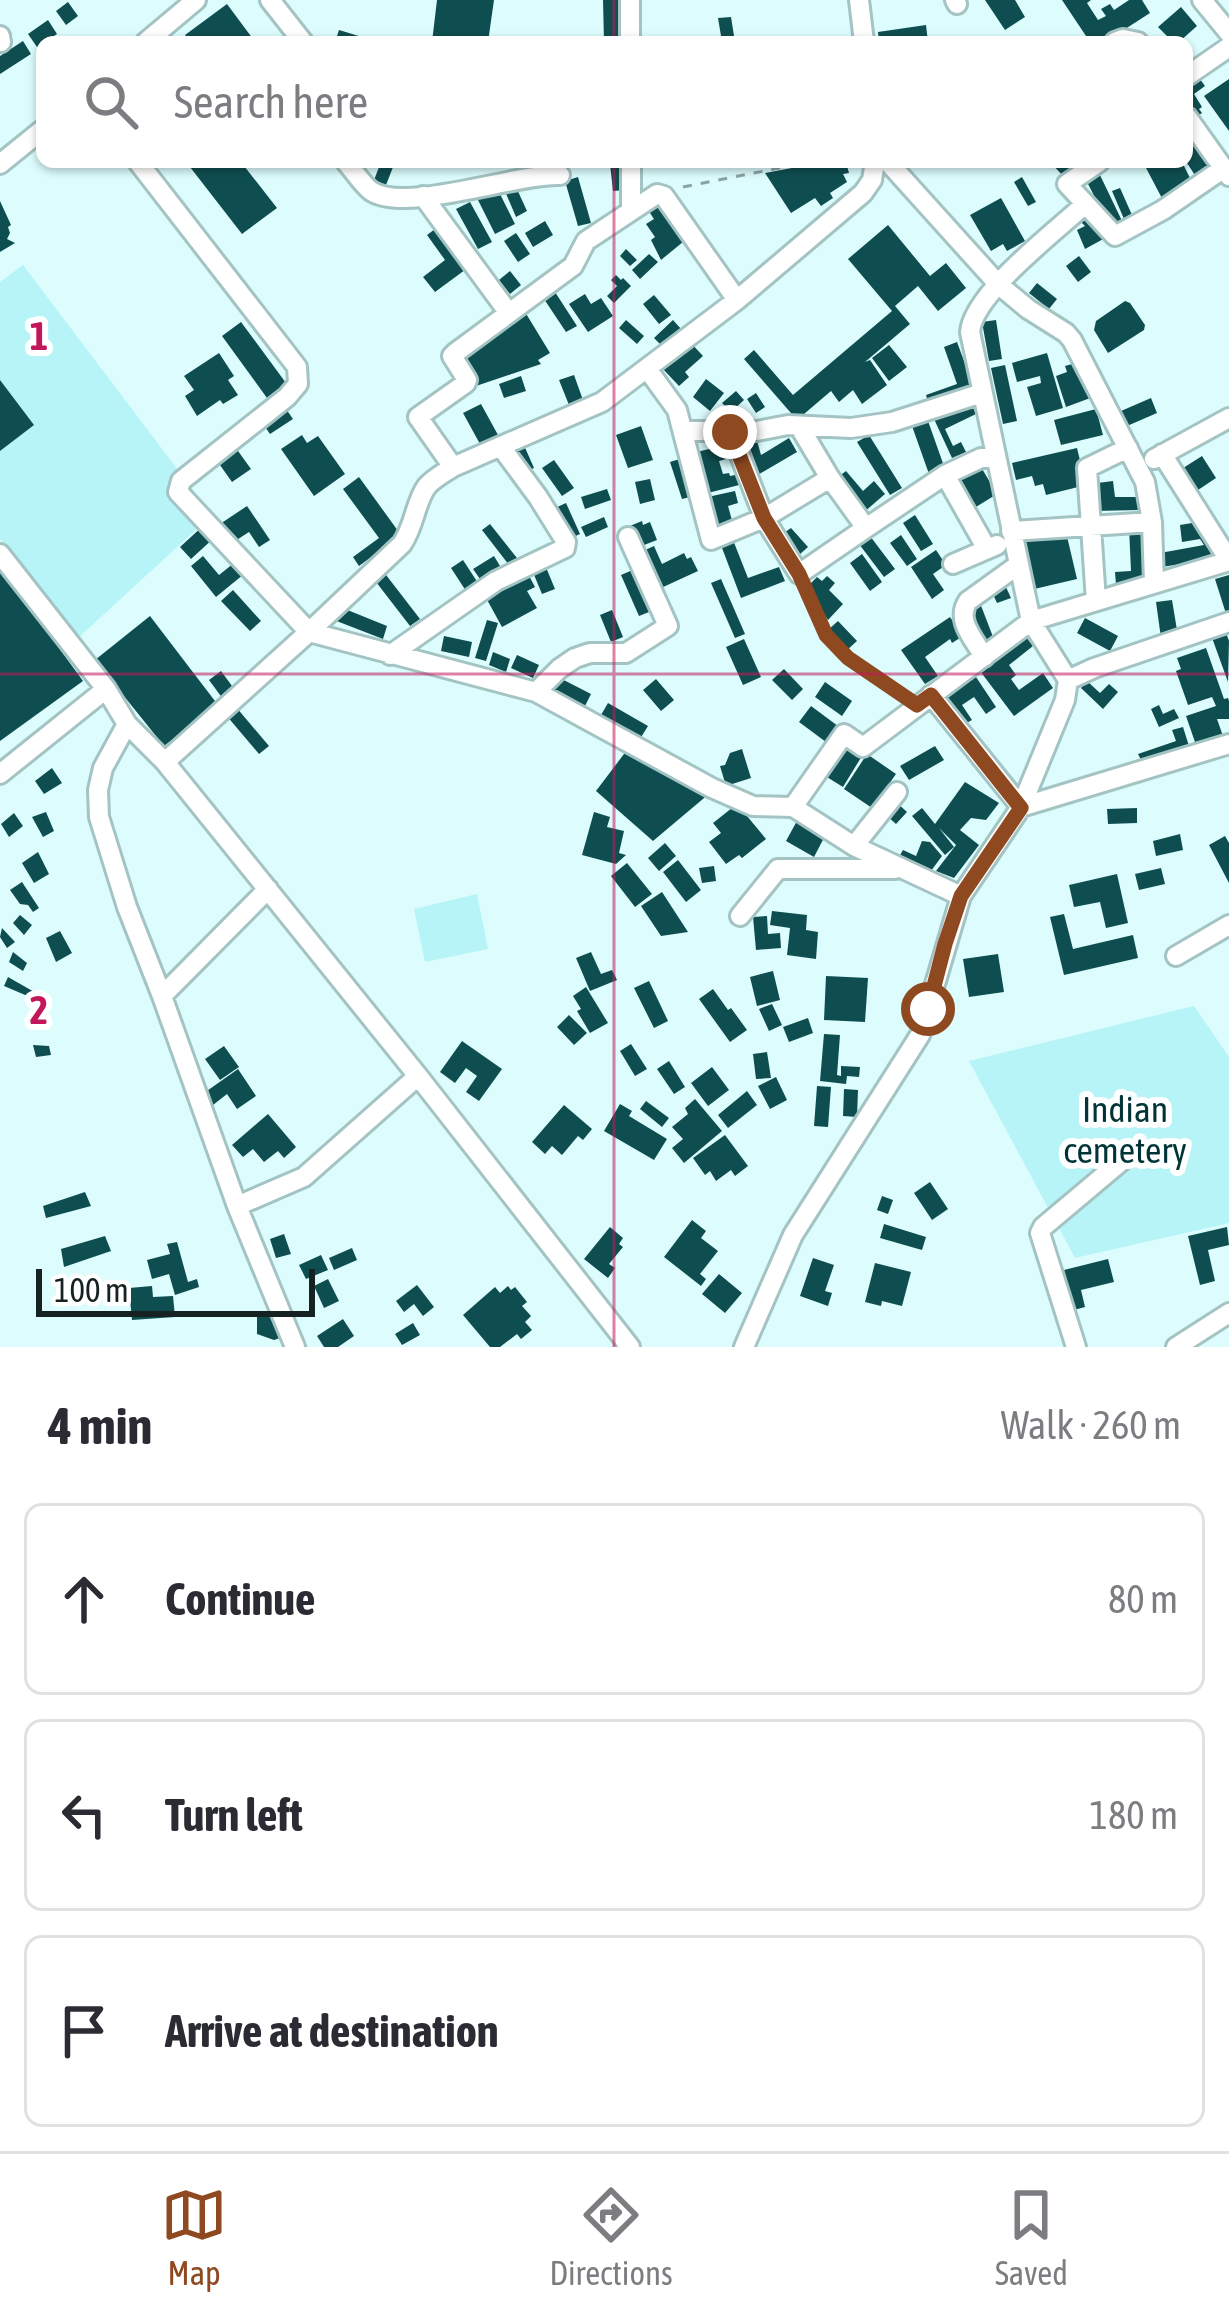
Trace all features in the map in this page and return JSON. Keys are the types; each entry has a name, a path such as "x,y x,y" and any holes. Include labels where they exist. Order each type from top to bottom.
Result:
{"street":[{"path":"153,36 196,0"},
{"path":"270,0 298,36"},
{"path":"630,0 630,36"},
{"path":"859,0 862,36"},
{"path":"1202,0 1229,33"},
{"path":"1193,72 1229,47"},
{"path":"1090,168 1067,184 1115,236 1226,172 1193,125"},
{"path":"0,164 36,135"},
{"path":"143,168 297,367 298,384 287,397 181,481 178,492 309,632 536,692 712,788 753,806 793,806 854,846 961,896"},
{"path":"351,168 370,190 385,197 423,196 560,175"},
{"path":"631,168 631,210"},
{"path":"165,761 402,544 413,529 428,486 453,467 586,411 648,370 863,193 874,168"},
{"path":"892,168 998,284 1072,340 1148,490 1154,583"},
{"path":"453,467 418,417 466,383 452,356 564,274 586,241 631,210 661,194 737,300"},
{"path":"423,196 508,312"},
{"path":"744,1347 794,1235 920,1035 961,896 1021,808 1065,700 1068,680 1031,621 970,332 977,308 998,284 1084,205"},
{"path":"648,370 673,403 684,430 711,540 764,518 830,478"},
{"path":"684,430 836,429 892,422 982,393"},
{"path":"1139,467 1229,418"},
{"path":"799,426 866,527"},
{"path":"730,432 764,518 799,574 945,475 981,458 996,458"},
{"path":"390,655 496,581 565,548 566,542 538,497 501,447"},
{"path":"1096,601 1087,468 1129,448"},
{"path":"793,806 844,734 863,747 1031,621 1229,560 1162,454"},
{"path":"945,475 987,549"},
{"path":"953,564 1012,535 1089,524 1152,522"},
{"path":"536,692 575,658 626,652 668,626 628,537"},
{"path":"0,554 106,689 127,724 165,761 630,1347"},
{"path":"984,657 962,618 963,609 1018,565"},
{"path":"1068,680 1229,622"},
{"path":"0,774 106,689"},
{"path":"924,700 1021,808"},
{"path":"127,724 103,768 99,817 127,907 237,1206 296,1347"},
{"path":"1021,808 1229,744"},
{"path":"854,846 897,792"},
{"path":"740,916 778,869 906,869"},
{"path":"162,996 268,889"},
{"path":"1176,956 1229,926"},
{"path":"237,1206 304,1177 418,1076"},
{"path":"1076,1347 1040,1233 1125,1158"},
{"path":"1176,1347 1229,1313"}],"path":[{"path":"661,194 782,168"},
{"path":"799,574 826,635 848,658 924,700"}],"green space":[{"path":"23,265 212,515 77,639 0,539 0,282"},
{"path":"477,894 488,949 425,962 414,909"},
{"name":"Indian cemetery","path":"1194,1006 1229,1057 1229,1223 1075,1258 969,1061"}],"building":[{"path":"437,0 494,0 489,36 433,36"},
{"path":"603,0 626,0 627,36 604,36"},
{"path":"985,0 1015,0 1025,17 1005,30"},
{"path":"1062,0 1091,0 1087,3 1098,20 1106,16 1101,9 1110,4 1114,10 1129,0 1142,0 1150,13 1114,36 1086,36"},
{"path":"68,2 78,16 66,25 56,11"},
{"path":"227,4 251,36 186,36"},
{"path":"1181,7 1197,26 1186,36 1167,36 1158,27"},
{"path":"731,17 734,36 721,36 718,18"},
{"path":"48,20 57,34 36,36 36,46 28,34"},
{"path":"926,25 927,36 878,36 878,32"},
{"path":"23,41 31,54 0,74 0,56"},
{"path":"1200,79 1205,86 1194,94 1202,107 1196,117 1193,112 1193,84"},
{"path":"1229,79 1229,131 1204,96"},
{"path":"1193,142 1214,174 1200,183 1190,168"},
{"path":"191,168 246,168 277,208 242,234"},
{"path":"379,168 393,168 386,185 374,180"},
{"path":"610,168 623,168 626,190 613,191"},
{"path":"848,168 849,173 843,174 847,182 830,193 833,198 821,206 815,198 791,213 765,173"},
{"path":"1056,168 1077,168 1065,178"},
{"path":"1146,168 1185,168 1195,188 1165,204"},
{"path":"1099,173 1123,223 1111,229 1086,180"},
{"path":"578,177 591,223 578,226 565,181"},
{"path":"1022,177 1036,202 1028,206 1014,182"},
{"path":"516,187 527,211 516,217 504,189"},
{"path":"497,188 515,224 495,234 477,198"},
{"path":"1120,188 1132,215 1124,219 1112,191"},
{"path":"660,197 689,237 661,260 646,224 654,219 646,207"},
{"path":"1001,198 1025,241 1007,251 1003,244 991,251 970,215"},
{"path":"0,201 11,225 7,239 15,243 0,252"},
{"path":"470,202 492,242 478,249 456,209"},
{"path":"1084,211 1107,237 1085,249 1077,230 1085,226 1077,218"},
{"path":"545,221 553,235 533,247 525,233"},
{"path":"888,225 930,276 946,263 966,288 938,311 918,286 895,306 910,324 865,362 870,360 887,385 862,404 853,390 839,402 831,391 797,420 744,359 754,350 793,395 892,311 848,259"},
{"path":"439,226 469,267 435,292 423,277 445,260 427,235"},
{"path":"516,233 530,254 518,262 504,241"},
{"path":"626,249 637,260 630,266 620,256"},
{"path":"649,254 658,262 640,279 632,270"},
{"path":"1079,256 1091,272 1078,282 1066,266"},
{"path":"510,271 521,285 510,294 499,280"},
{"path":"616,275 631,286 614,303 607,296 617,286 611,280"},
{"path":"1037,283 1057,299 1049,309 1029,293"},
{"path":"555,292 577,326 566,332 544,299"},
{"path":"585,294 591,304 601,298 613,316 588,332 569,304"},
{"path":"654,295 671,315 659,324 643,304"},
{"path":"1125,301 1144,330 1108,353 1094,330 1096,321"},
{"path":"522,307 550,353 538,360 541,364 473,387 450,350"},
{"path":"626,320 644,336 637,344 619,328"},
{"path":"673,320 682,330 663,347 654,338"},
{"path":"996,320 1002,359 989,361 982,322"},
{"path":"241,322 286,383 267,398 222,336"},
{"path":"690,342 703,356 685,372 689,377 679,386 662,368"},
{"path":"957,342 974,388 929,405 926,395 957,384 944,347"},
{"path":"889,345 907,367 889,381 872,358"},
{"path":"219,353 234,376 228,380 238,395 223,404 220,400 197,416 185,396 194,390 184,376"},
{"path":"1047,353 1063,408 1036,416 1027,387 1041,383 1040,376 1017,382 1012,363"},
{"path":"1079,362 1093,397 1066,407 1056,376 1067,372 1065,366"},
{"path":"1005,365 1017,421 1003,424 991,368"},
{"path":"574,375 583,400 569,405 559,380"},
{"path":"521,376 526,391 504,398 499,384"},
{"path":"706,379 724,393 710,411 693,397"},
{"path":"0,380 34,425 0,451"},
{"path":"736,391 744,400 731,412 722,403"},
{"path":"756,393 765,407 756,413 747,399"},
{"path":"1151,398 1157,413 1127,426 1121,411"},
{"path":"971,403 976,414 945,429 953,446 961,442 966,452 952,458 934,419"},
{"path":"481,404 498,435 480,444 463,413"},
{"path":"284,406 293,419 270,434 261,421"},
{"path":"1096,409 1103,435 1061,445 1054,420"},
{"path":"928,421 945,469 929,474 912,426"},
{"path":"641,426 653,460 628,468 616,435"},
{"path":"302,435 307,443 318,436 345,474 314,496 281,449"},
{"path":"869,435 902,488 890,495 857,442"},
{"path":"756,437 761,455 789,438 797,452 756,476 744,439"},
{"path":"523,443 534,468 522,473 510,449"},
{"path":"233,444 251,469 232,482 215,458"},
{"path":"718,447 726,459 719,461 723,474 740,474 743,484 704,494 692,453"},
{"path":"1077,448 1086,485 1046,495 1043,484 1035,486 1032,476 1016,480 1012,463"},
{"path":"1202,456 1216,478 1195,492 1180,470"},
{"path":"683,458 694,496 682,499 670,462"},
{"path":"554,460 574,488 562,496 542,468"},
{"path":"978,462 997,494 971,510 952,478"},
{"path":"846,471 863,491 874,481 885,494 863,513 834,480"},
{"path":"359,477 401,535 359,566 353,557 379,538 343,489"},
{"path":"650,479 655,500 640,504 635,482"},
{"path":"1113,481 1115,497 1140,497 1140,510 1094,511 1090,484"},
{"path":"607,489 611,500 585,509 581,497"},
{"path":"735,491 738,503 728,506 733,524 710,529 703,498"},
{"path":"566,503 580,534 567,540 553,509"},
{"path":"247,506 270,540 259,547 249,532 232,543 220,524"},
{"path":"915,515 933,544 921,551 903,523"},
{"path":"604,517 608,527 586,537 581,527"},
{"path":"642,521 643,525 650,522 657,540 639,547 630,526"},
{"path":"1204,521 1218,558 1162,567 1160,553 1204,545 1200,539 1182,542 1180,525"},
{"path":"490,524 517,558 509,565 482,530"},
{"path":"204,525 215,537 191,559 180,547"},
{"path":"1129,527 1141,527 1144,584 1116,585 1115,572 1131,571"},
{"path":"791,528 808,547 799,555 778,537"},
{"path":"1066,532 1077,579 1030,590 1019,543"},
{"path":"731,535 748,578 779,567 785,581 741,598 719,540"},
{"path":"901,535 917,559 907,566 890,543"},
{"path":"870,536 895,569 884,577 859,544"},
{"path":"654,546 662,564 684,553 698,571 661,588 643,551"},
{"path":"936,550 946,565 933,574 944,590 932,599 911,567"},
{"path":"862,554 882,582 870,591 850,563"},
{"path":"203,556 219,575 234,563 244,574 216,597 191,566"},
{"path":"494,556 500,566 480,579 473,569"},
{"path":"463,560 478,583 466,591 451,568"},
{"path":"545,565 555,589 542,594 532,570"},
{"path":"0,567 83,681 0,741"},
{"path":"635,569 654,610 639,616 621,575"},
{"path":"383,571 420,619 410,626 373,578"},
{"path":"527,572 535,587 527,591 537,608 502,627 485,596"},
{"path":"1229,575 1229,620 1228,620 1215,579"},
{"path":"827,576 835,583 829,590 843,604 828,620 807,587 817,577 822,581"},
{"path":"721,579 745,634 735,638 711,583"},
{"path":"1005,585 1011,598 997,603 991,590"},
{"path":"233,590 261,621 250,631 221,601"},
{"path":"1172,600 1178,636 1161,638 1156,602"},
{"path":"980,603 995,642 982,647 967,607"},
{"path":"345,609 387,626 383,639 334,620"},
{"path":"612,610 623,637 611,642 600,615"},
{"path":"150,616 218,705 164,746 95,660"},
{"path":"950,617 963,636 952,643 950,639 925,657 938,676 925,684 901,650"},
{"path":"1085,618 1118,636 1110,651 1077,633"},
{"path":"487,620 498,623 486,661 475,658"},
{"path":"838,621 857,641 846,651 828,630"},
{"path":"1225,630 1229,641 1228,682 1211,635"},
{"path":"1022,632 1033,646 1009,665 1016,675 1011,679 1019,690 1043,673 1053,688 1014,716 977,667"},
{"path":"444,636 472,642 469,657 441,651"},
{"path":"744,639 761,677 743,685 726,647"},
{"path":"1206,648 1224,699 1229,701 1229,719 1217,719 1223,736 1196,745 1186,716 1216,706 1212,697 1188,705 1176,671 1181,669 1177,658"},
{"path":"493,652 510,659 506,672 489,665"},
{"path":"517,655 539,665 533,678 511,668"},
{"path":"784,669 803,689 792,700 772,680"},
{"path":"221,671 235,690 223,699 209,680"},
{"path":"556,676 591,694 584,708 549,691"},
{"path":"976,677 996,707 986,714 974,697 962,705 972,720 961,726 943,699"},
{"path":"656,679 674,700 661,711 643,690"},
{"path":"1087,681 1100,693 1109,684 1118,692 1103,709 1081,688"},
{"path":"825,682 852,701 842,716 815,697"},
{"path":"608,703 648,726 640,739 601,715"},
{"path":"1159,705 1163,714 1174,709 1179,718 1159,727 1151,709"},
{"path":"811,706 842,729 830,745 799,722"},
{"path":"236,707 269,746 259,754 226,715"},
{"path":"1183,727 1189,746 1142,762 1138,754 1176,741 1172,730"},
{"path":"845,739 865,751 843,787 822,774"},
{"path":"935,746 944,760 909,780 900,766"},
{"path":"742,749 751,778 726,786 720,766 730,753"},
{"path":"627,750 710,793 653,841 596,791"},
{"path":"867,754 896,774 872,808 844,789"},
{"path":"52,768 62,783 44,794 35,781"},
{"path":"965,782 999,803 986,820 971,818 960,830 979,845 954,878 936,871 956,845 939,828 954,847 945,855 912,816 922,808 935,824"},
{"path":"896,802 907,812 896,824 886,815"},
{"path":"737,804 766,839 726,864 709,842 721,833 713,823"},
{"path":"1137,808 1137,823 1108,824 1107,809"},
{"path":"46,812 54,831 43,837 32,817"},
{"path":"594,812 610,817 607,827 624,831 619,853 626,855 616,864 582,855"},
{"path":"14,813 23,826 9,837 1,824"},
{"path":"798,819 826,834 814,857 786,841"},
{"path":"1180,834 1183,850 1156,856 1153,841"},
{"path":"1225,836 1229,843 1229,883 1209,845"},
{"path":"922,841 930,842 942,856 931,871 899,857 903,850 916,856"},
{"path":"665,843 676,856 659,871 648,858"},
{"path":"38,852 49,874 34,883 22,863"},
{"path":"678,860 701,890 686,902 663,872"},
{"path":"627,863 652,894 635,907 611,876"},
{"path":"714,866 716,881 702,883 699,868"},
{"path":"1161,868 1165,884 1139,890 1135,874"},
{"path":"1117,874 1128,923 1106,928 1100,902 1074,907 1069,885"},
{"path":"22,882 39,908 33,912 10,890"},
{"path":"662,892 688,932 661,936 641,906"},
{"path":"772,911 807,915 806,930 818,932 816,959 787,955 790,928 770,925"},
{"path":"1064,914 1073,949 1133,935 1138,958 1064,975 1050,917"},
{"path":"20,915 32,925 24,935 13,923"},
{"path":"767,916 768,934 780,933 781,948 756,950 753,917"},
{"path":"2,928 15,942 7,948 0,937"},
{"path":"60,931 72,953 56,962 46,938"},
{"path":"13,952 27,963 23,971 9,962"},
{"path":"591,952 601,974 612,970 617,980 590,991 576,958"},
{"path":"998,954 1004,992 969,997 963,959"},
{"path":"773,971 780,1000 757,1006 750,977"},
{"path":"826,976 868,978 865,1022 824,1020"},
{"path":"8,977 36,993 37,1000 4,986"},
{"path":"649,981 668,1021 654,1028 634,988"},
{"path":"586,987 608,1023 590,1033 573,996"},
{"path":"713,989 747,1030 730,1042 699,999"},
{"path":"772,1004 782,1025 769,1031 759,1009"},
{"path":"569,1015 587,1033 574,1045 557,1027"},
{"path":"808,1018 813,1033 789,1042 783,1027"},
{"path":"824,1034 840,1035 837,1075 841,1076 841,1066 860,1067 859,1077 847,1076 846,1084 820,1081"},
{"path":"462,1041 502,1069 479,1101 466,1092 477,1076 466,1068 455,1083 440,1072"},
{"path":"631,1044 647,1069 635,1076 620,1051"},
{"path":"33,1045 49,1046 51,1055 36,1057"},
{"path":"224,1046 239,1067 220,1080 205,1059"},
{"path":"767,1052 771,1078 756,1079 753,1054"},
{"path":"669,1061 685,1087 674,1094 657,1069"},
{"path":"712,1067 729,1090 708,1106 691,1083"},
{"path":"238,1069 256,1096 237,1109 227,1094 213,1105 204,1093"},
{"path":"776,1077 787,1100 770,1109 758,1086"},
{"path":"817,1086 831,1087 828,1127 814,1126"},
{"path":"844,1089 858,1090 857,1117 843,1116"},
{"path":"747,1091 757,1105 728,1128 718,1115"},
{"path":"695,1099 722,1131 684,1163 672,1148 683,1139 672,1127 688,1114 685,1108"},
{"path":"646,1101 669,1118 662,1127 640,1109"},
{"path":"620,1104 632,1111 629,1116 667,1139 654,1160 604,1131"},
{"path":"564,1105 592,1129 583,1140 578,1136 562,1155 552,1146 545,1154 532,1142"},
{"path":"268,1114 296,1147 284,1158 278,1151 264,1162 253,1149 243,1157 232,1145"},
{"path":"725,1135 748,1166 716,1181 693,1158"},
{"path":"930,1182 948,1209 932,1220 914,1193"},
{"path":"85,1192 91,1206 46,1218 43,1206"},
{"path":"882,1196 893,1200 888,1214 877,1210"},
{"path":"692,1220 706,1231 701,1238 718,1251 700,1274 706,1279 701,1286 664,1257"},
{"path":"884,1224 926,1237 922,1250 880,1238"},
{"path":"610,1227 623,1238 619,1244 623,1247 609,1264 615,1268 608,1278 584,1259"},
{"path":"1227,1227 1229,1245 1208,1250 1215,1281 1200,1285 1188,1236"},
{"path":"284,1234 291,1254 276,1258 270,1239"},
{"path":"105,1236 111,1251 64,1267 61,1249"},
{"path":"177,1242 188,1282 197,1279 199,1287 175,1295 169,1274 152,1279 147,1260 170,1254 167,1244"},
{"path":"352,1248 357,1260 334,1270 329,1258"},
{"path":"321,1255 328,1270 306,1279 299,1265"},
{"path":"813,1258 834,1265 825,1291 832,1293 828,1306 800,1296"},
{"path":"1108,1259 1114,1282 1081,1290 1085,1307 1074,1310 1064,1270"},
{"path":"875,1263 911,1272 902,1306 865,1302"},
{"path":"719,1274 742,1293 725,1313 702,1294"},
{"path":"328,1279 339,1301 324,1308 314,1286"},
{"path":"417,1285 434,1307 423,1316 414,1304 404,1312 396,1301"},
{"path":"152,1286 153,1297 173,1296 175,1317 132,1320 129,1288"},
{"path":"495,1287 500,1293 515,1287 527,1302 522,1306 531,1316 525,1322 532,1330 521,1339 517,1334 500,1347 490,1347 463,1315"},
{"path":"257,1315 271,1316 283,1337 274,1340 257,1334"},
{"path":"343,1319 354,1336 338,1347 324,1347 317,1336"},
{"path":"413,1323 420,1335 402,1345 395,1334"}],"route":[{"path":"730,432 764,518 799,574 826,635 848,658 917,705 931,695 1021,808 961,896 928,1009"}]}
